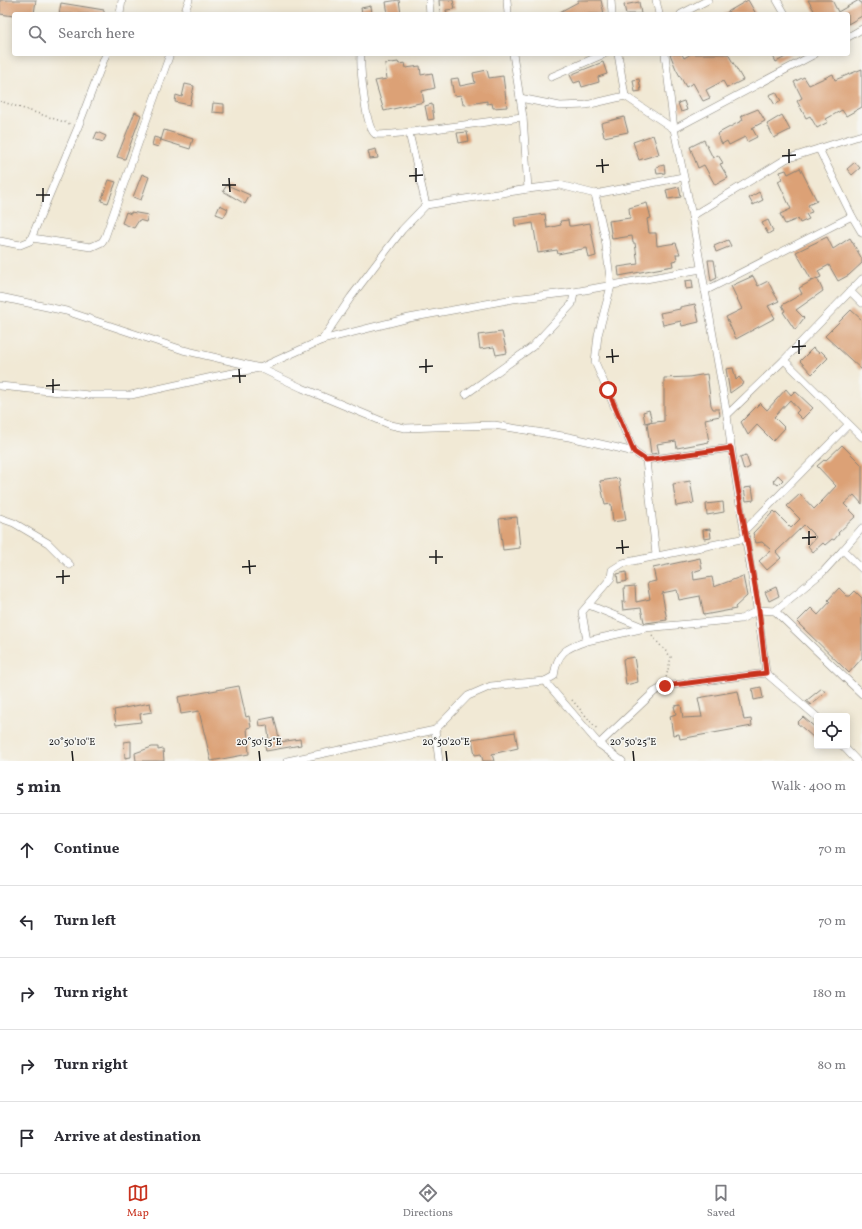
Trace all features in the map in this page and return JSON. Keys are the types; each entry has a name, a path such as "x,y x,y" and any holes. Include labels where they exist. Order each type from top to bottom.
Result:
{"street":[{"path":"120,12 122,0"},
{"path":"185,12 189,0"},
{"path":"429,0 430,12"},
{"path":"507,0 508,12"},
{"path":"611,0 612,12"},
{"path":"656,0 659,12"},
{"path":"685,12 708,0"},
{"path":"777,0 783,12"},
{"path":"850,36 862,29"},
{"path":"0,241 23,245 27,244 32,238 78,127 105,56"},
{"path":"32,238 91,247 102,242 169,56"},
{"path":"361,56 363,87 371,130 380,136 523,117"},
{"path":"513,56 523,117 528,189"},
{"path":"551,77 599,56"},
{"path":"618,56 625,96 674,129"},
{"path":"665,56 674,129 692,216 759,610 766,673 814,714"},
{"path":"674,129 806,56"},
{"path":"520,98 560,106 586,105 625,96"},
{"path":"409,133 426,205"},
{"path":"692,216 786,159 862,135"},
{"path":"819,149 862,233"},
{"path":"322,340 351,297 402,230 426,205 528,189 560,186 595,194 683,177"},
{"path":"595,194 605,238 611,286 598,335 595,362 634,452"},
{"path":"705,291 852,216"},
{"path":"0,386 112,397 131,395 260,368 322,340 436,313 513,299 611,286 701,269"},
{"path":"727,415 784,360 862,279"},
{"path":"850,291 862,304"},
{"path":"466,394 532,347 572,304 574,292"},
{"path":"0,297 66,311 183,350 260,368 302,388 391,425 405,428 494,425 569,437 634,452 646,460 731,448"},
{"path":"784,360 848,425 862,437"},
{"path":"587,641 582,612 611,578 612,570 623,563 745,534 848,425"},
{"path":"646,460 656,555"},
{"path":"0,518 14,523 48,543 70,565"},
{"path":"775,611 824,571 862,528"},
{"path":"843,550 862,569"},
{"path":"589,605 645,628"},
{"path":"287,761 309,759 435,730 468,696 485,688 491,686 545,682 554,676 556,663 568,647 587,641 645,628 741,619 759,610 775,611 862,694"},
{"path":"599,744 654,692 665,686 766,673"},
{"path":"545,682 599,744 622,761"},
{"path":"435,730 439,761"},
{"path":"846,749 857,761"}],"path":[{"path":"0,101 78,127"},
{"path":"645,628 671,657 665,686"}],"building":[{"path":"0,0 36,0 34,12 12,12 12,16 0,14"},
{"path":"399,0 401,12 388,12 386,2"},
{"path":"439,0 453,0 455,9 446,10 446,12 440,12"},
{"path":"578,0 601,0 604,12 560,12 578,2"},
{"path":"748,0 755,12 727,12"},
{"path":"808,0 832,0 838,12 815,12"},
{"path":"859,0 862,6 862,16 850,23 850,12 838,12"},
{"path":"639,2 641,12 626,12 624,5"},
{"path":"61,3 104,10 104,12 59,12"},
{"path":"371,6 372,12 362,12 361,8"},
{"path":"671,56 683,56 684,58 688,56 729,56 743,80 727,88 723,81 706,90 710,98 703,101 693,83 686,87"},
{"path":"773,56 787,56 776,62"},
{"path":"398,62 399,64 405,63 406,68 420,66 421,75 432,73 435,88 422,91 424,102 384,111 375,81 387,79 385,64"},
{"path":"603,62 607,74 598,77 599,82 582,87 580,81 574,83 570,75"},
{"path":"862,69 862,107 846,116 842,110 826,119 828,122 817,128 810,116 806,118 797,101 802,98 794,82 804,77 809,85 833,74 835,80"},
{"path":"487,70 489,78 503,76 507,107 493,108 492,103 487,104 487,101 465,105 463,104 461,95 454,96 451,79 458,78 460,86 475,83 473,73"},
{"path":"639,79 641,91 635,92 633,80"},
{"path":"185,84 194,86 190,105 175,102 176,95 182,97"},
{"path":"776,92 781,101 775,105 769,95"},
{"path":"684,101 687,110 681,112 678,103"},
{"path":"213,103 224,104 224,113 212,112"},
{"path":"432,104 434,119 428,120 425,106"},
{"path":"758,109 765,121 752,128 757,137 747,142 745,137 729,145 727,141 722,144 717,134 743,120 741,116"},
{"path":"135,112 141,115 125,159 117,157"},
{"path":"782,115 790,130 774,138 767,124"},
{"path":"624,117 628,132 604,137 601,123"},
{"path":"164,130 193,139 190,149 161,140"},
{"path":"97,132 106,136 103,142 94,139"},
{"path":"467,132 469,141 459,143 457,133"},
{"path":"653,135 659,154 639,160 633,142"},
{"path":"154,137 161,139 158,147 152,145"},
{"path":"704,140 713,158 718,155 723,163 720,164 728,178 715,185 704,165 698,168 690,147"},
{"path":"376,149 378,158 370,159 368,151"},
{"path":"855,162 860,168 852,175 847,169"},
{"path":"664,165 665,173 657,174 656,167"},
{"path":"800,168 817,201 808,205 812,212 806,214 809,219 800,223 798,219 785,224 780,214 791,209 778,181 782,179 780,172 786,170 788,174"},
{"path":"142,174 149,177 141,200 133,197"},
{"path":"109,180 116,182 108,203 101,201"},
{"path":"227,185 250,195 245,204 223,191"},
{"path":"679,187 681,197 668,199 666,190"},
{"path":"759,192 763,200 753,205 749,198"},
{"path":"647,203 651,218 647,219 649,233 656,233 657,246 676,243 680,254 676,254 677,260 672,261 673,266 619,276 618,267 638,264 635,243 633,243 632,236 612,239 609,221 630,218 629,208"},
{"path":"220,205 228,209 224,217 216,214"},
{"path":"126,212 131,214 131,212 148,215 146,222 139,220 134,228 122,223"},
{"path":"545,214 547,228 561,225 560,221 568,220 569,226 590,223 596,256 589,258 587,248 558,254 557,250 538,253 533,223 515,226 514,218"},
{"path":"768,220 773,231 768,234 762,223"},
{"path":"827,237 833,249 850,238 862,259 862,263 849,275 838,281 829,265 818,271 821,277 812,281 796,252"},
{"path":"728,240 731,246 716,252 714,246"},
{"path":"708,260 714,260 717,278 711,281"},
{"path":"753,276 758,286 768,281 779,301 768,306 775,318 736,339 726,317 742,309 731,286"},
{"path":"817,278 823,291 796,310 804,318 795,330 783,312 785,311 782,305 802,294 799,288"},
{"path":"692,280 693,288 686,289 685,281"},
{"path":"695,304 699,322 682,326 681,321 663,325 660,313"},
{"path":"851,310 862,320 862,370 825,336"},
{"path":"502,332 507,353 496,355 494,347 480,349 478,335"},
{"path":"813,348 819,353 821,351 828,358 812,374 800,361"},
{"path":"733,368 736,380 739,377 744,383 730,393 726,369"},
{"path":"707,374 711,405 713,409 719,409 720,416 705,419 709,442 677,448 676,441 657,444 659,453 651,454 647,423 664,421 664,378 689,377"},
{"path":"786,389 791,395 795,391 813,408 802,419 796,413 799,410 790,400 774,417 785,428 773,441 757,425 748,435 741,422 760,403 767,410"},
{"path":"649,410 652,421 645,423 643,412"},
{"path":"842,445 862,465 862,504 854,495 844,504 856,516 838,533 839,534 834,540 832,539 825,545 823,543 813,552 808,546 816,537 804,525 776,552 781,558 767,570 759,561 771,550 762,542 756,543 753,533 774,511 791,528 800,519 787,506 800,494 814,509 836,486 817,466 824,460 825,461"},
{"path":"746,455 750,467 744,470 740,457"},
{"path":"778,475 783,480 778,485 773,481"},
{"path":"619,478 626,520 613,522 611,504 605,505 600,481"},
{"path":"690,481 694,503 676,506 673,484"},
{"path":"752,487 754,500 746,501 744,488"},
{"path":"723,502 724,512 707,515 706,504"},
{"path":"517,517 520,548 503,550 499,519"},
{"path":"710,529 711,538 704,539 703,530"},
{"path":"700,558 702,569 693,572 694,580 712,577 714,587 743,576 747,596 735,607 736,609 704,615 700,596 679,600 677,590 662,593 667,620 646,623 644,622 641,608 623,610 622,602 625,602 624,587 635,586 636,602 650,599 647,583 656,581 653,568"},
{"path":"626,572 627,581 618,583 617,574"},
{"path":"776,587 779,596 769,601 765,592"},
{"path":"839,588 847,596 850,596 855,591 862,598 862,658 849,673 797,622 811,608 818,615 830,602 828,600"},
{"path":"634,657 638,682 626,685 623,659"},
{"path":"239,686 246,717 249,716 251,727 247,728 249,754 211,761 199,711 181,714 178,697"},
{"path":"761,687 763,698 754,700 752,689"},
{"path":"822,688 825,692 811,705 806,701"},
{"path":"738,691 744,720 751,719 752,726 680,739 679,734 673,735 670,716 676,714 674,706 681,705 683,718 702,717 698,698"},
{"path":"150,703 152,712 140,714 141,722 116,725 114,710"},
{"path":"274,717 280,742 300,739 301,745 266,751 264,740 269,739 267,725 260,726 259,720"},
{"path":"803,717 814,726 814,738 797,723"},
{"path":"515,732 518,748 492,754 494,761 483,761 481,754 475,755 472,739"},
{"path":"131,741 131,757 125,758 124,742"},
{"path":"152,747 158,747 158,750 163,749 164,761 136,761 135,753"}],"route":[{"path":"608,390 634,452 646,460 731,448 744,531 759,610 766,673 665,686"}]}
